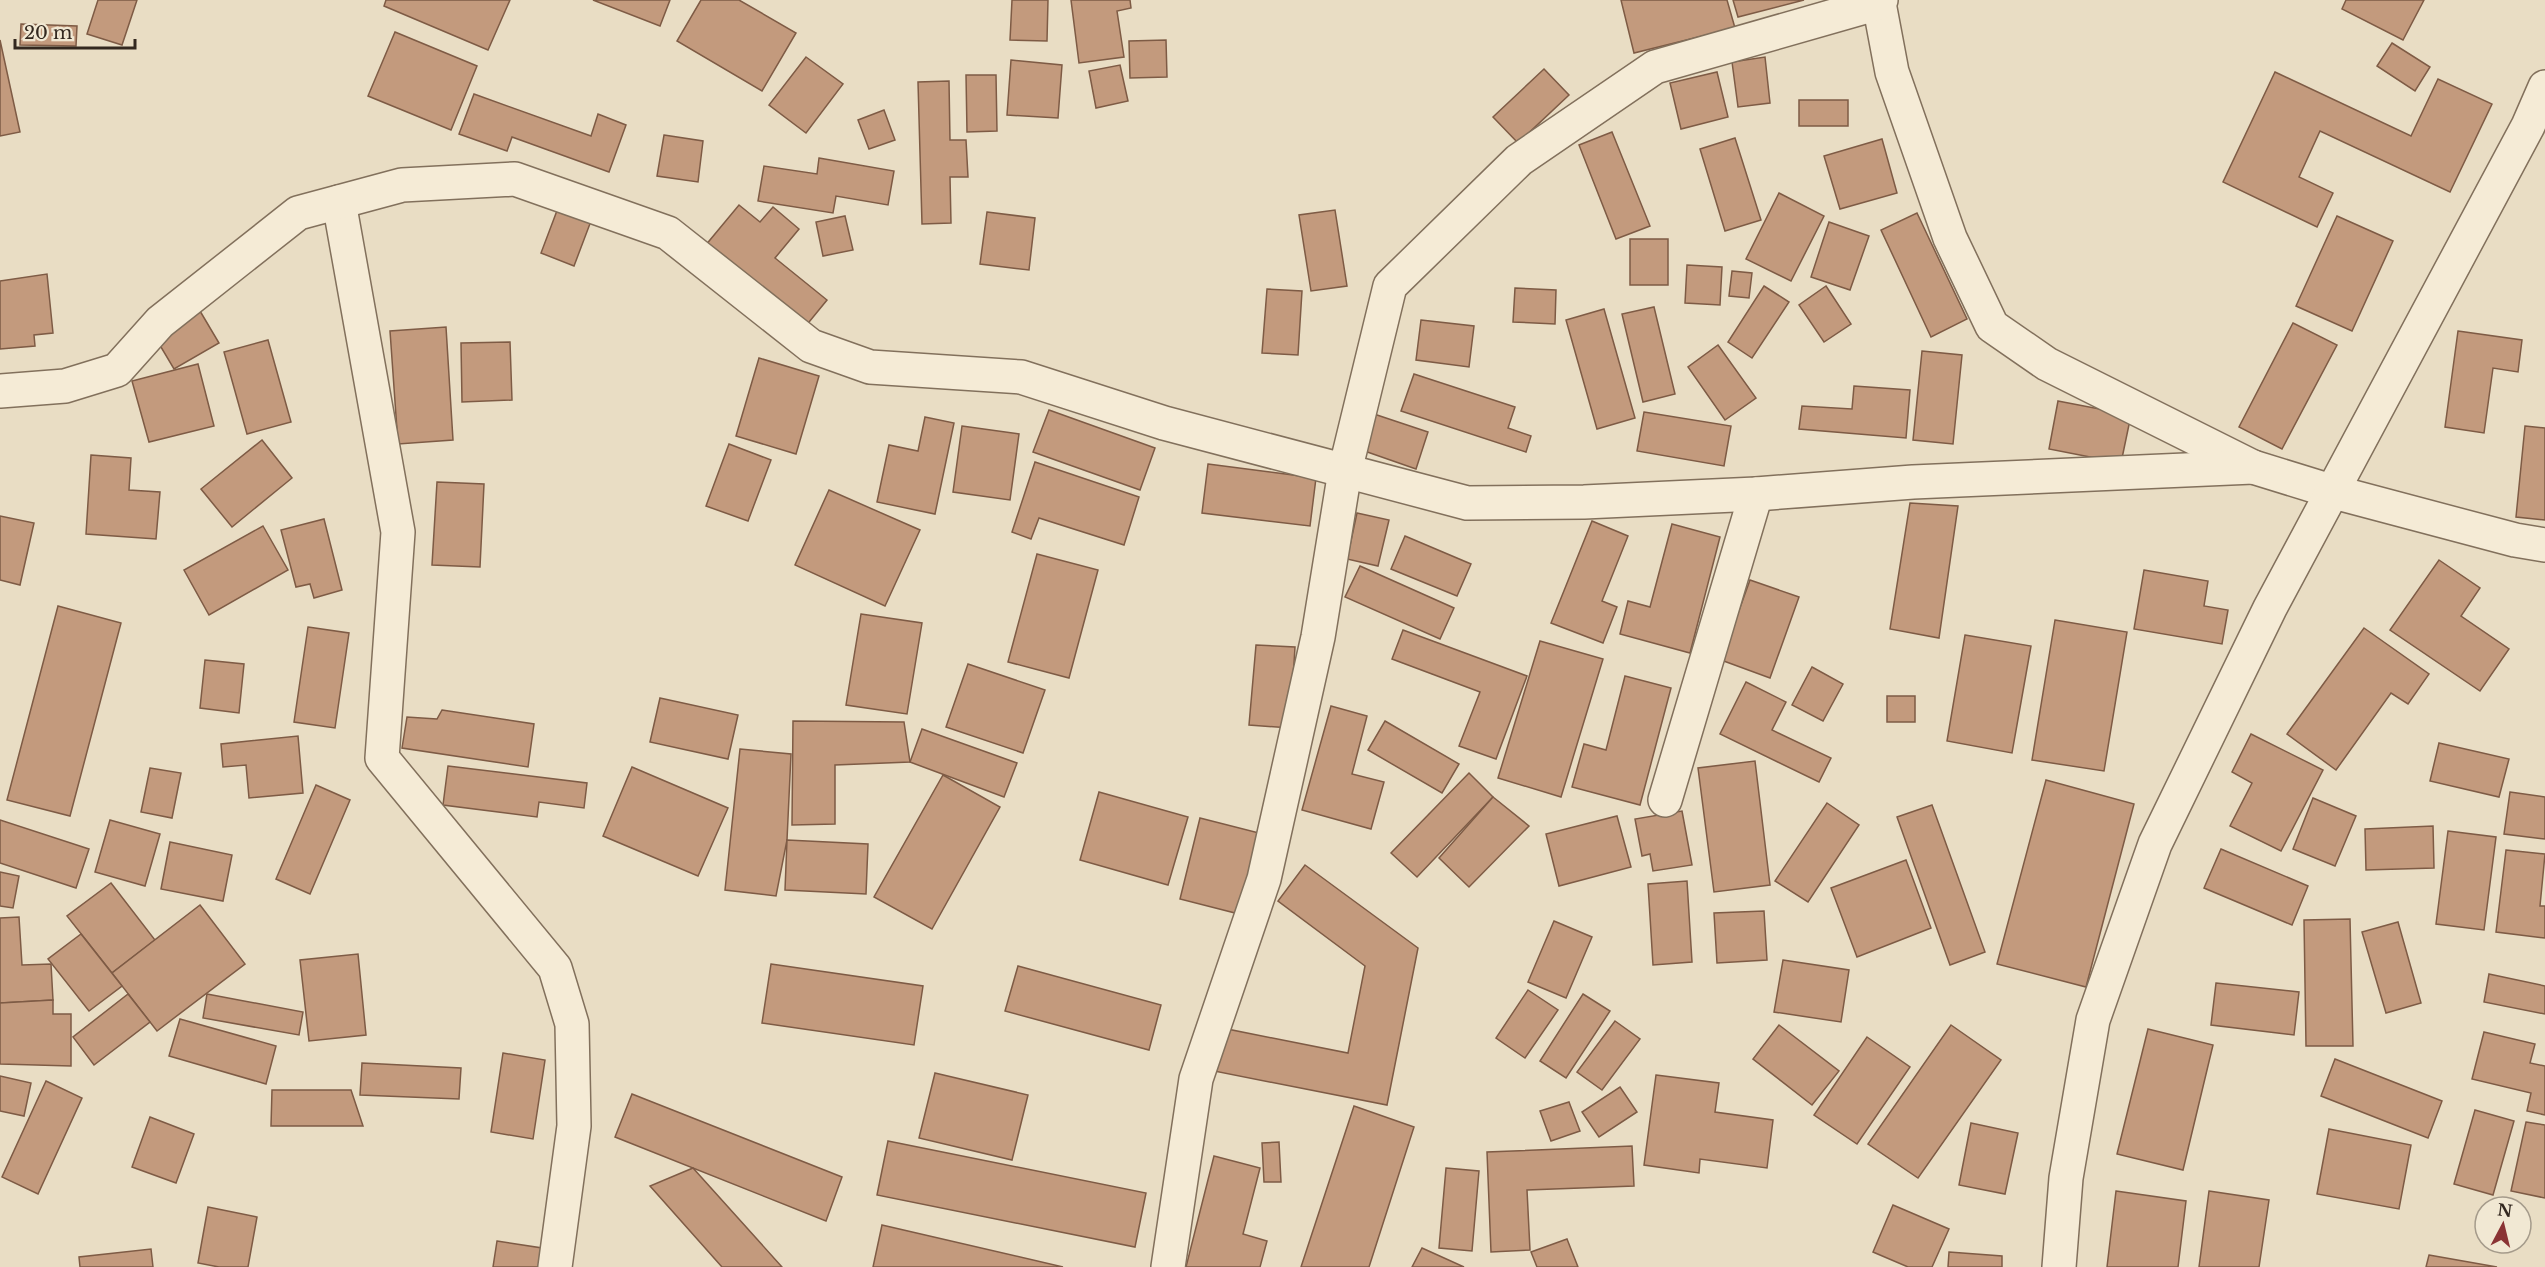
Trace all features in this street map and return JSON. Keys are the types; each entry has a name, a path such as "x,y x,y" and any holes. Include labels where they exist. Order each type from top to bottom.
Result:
{"street":[{"path":"1168,1267 1196,1079 1264,879 1318,637 1345,471 1390,286 1519,160 1655,67 1880,1 1892,72 1950,238 1992,326 2047,364 2253,466 2334,492 2515,540 2545,545"},
{"path":"2059,1267 2066,1178 2093,1020 2155,844 2271,608 2528,126 2545,87"},
{"path":"0,391 65,386 117,370 160,322 298,213 402,185 515,179 668,233 811,346 870,367 1021,377 1164,423 1467,503 1584,502 1756,494 1913,482 2253,466"},
{"path":"339,202 398,532 382,758 555,968 572,1024 574,1126 555,1267"},
{"path":"1665,800 1756,494"}],"building":[{"path":"98,0 137,0 122,45 87,34"},
{"path":"386,0 510,0 488,50 384,6"},
{"path":"593,0 670,0 660,26"},
{"path":"701,0 739,0 796,33 762,91 677,41"},
{"path":"1012,0 1048,0 1047,41 1010,40"},
{"path":"1071,0 1130,0 1131,8 1117,11 1124,57 1079,63"},
{"path":"1621,0 1727,0 1735,28 1634,53"},
{"path":"1733,0 1804,0 1738,17"},
{"path":"2346,0 2424,0 2403,40 2342,9"},
{"path":"21,24 77,26 76,46 20,45"},
{"path":"395,32 477,66 451,130 368,96"},
{"path":"0,40 20,132 0,136"},
{"path":"1166,40 1167,77 1130,78 1129,41"},
{"path":"2392,43 2430,67 2415,91 2377,66"},
{"path":"806,57 843,84 806,133 769,105"},
{"path":"1765,57 1770,103 1738,107 1732,62"},
{"path":"1011,60 1062,65 1058,118 1007,115"},
{"path":"1120,65 1128,101 1096,108 1089,71"},
{"path":"1544,69 1569,95 1518,143 1493,117"},
{"path":"1717,72 1728,117 1681,129 1670,83"},
{"path":"2275,72 2411,136 2438,79 2492,104 2450,192 2320,131 2299,177 2333,193 2317,227 2223,182"},
{"path":"966,75 996,75 997,131 967,132"},
{"path":"949,81 950,140 966,140 968,177 950,177 951,223 922,224 918,82"},
{"path":"474,94 591,136 598,114 626,125 609,172 512,137 507,151 459,134"},
{"path":"1799,100 1848,100 1848,126 1799,126"},
{"path":"884,110 895,140 869,149 858,120"},
{"path":"1612,132 1650,226 1616,239 1579,145"},
{"path":"664,135 703,141 698,182 657,176"},
{"path":"1735,138 1761,220 1725,231 1700,149"},
{"path":"1882,139 1897,193 1840,209 1824,156"},
{"path":"819,158 894,171 888,205 836,196 833,213 758,201 764,166 817,174"},
{"path":"1779,193 1824,216 1791,281 1746,259"},
{"path":"739,205 760,222 773,207 799,229 775,258 827,300 805,327 705,246"},
{"path":"558,208 591,221 574,266 541,253"},
{"path":"1335,210 1347,286 1311,291 1299,215"},
{"path":"987,212 1035,218 1029,270 980,264"},
{"path":"1917,213 1967,319 1931,337 1881,230"},
{"path":"845,216 853,250 823,256 816,222"},
{"path":"2337,216 2393,241 2352,331 2296,306"},
{"path":"1829,222 1869,236 1850,290 1811,277"},
{"path":"1630,239 1668,239 1668,285 1630,285"},
{"path":"1687,265 1722,267 1720,305 1685,303"},
{"path":"1732,271 1752,273 1749,298 1729,296"},
{"path":"47,274 53,333 34,335 35,346 0,349 0,281"},
{"path":"1764,286 1789,302 1752,358 1728,342"},
{"path":"1826,286 1851,324 1824,342 1799,305"},
{"path":"1515,288 1556,290 1555,324 1513,322"},
{"path":"1267,289 1302,291 1298,355 1262,353"},
{"path":"1654,307 1675,394 1643,402 1622,314"},
{"path":"1604,309 1635,418 1597,429 1566,320"},
{"path":"200,311 219,343 174,369 155,337"},
{"path":"1421,320 1474,326 1469,367 1416,360"},
{"path":"2293,323 2337,345 2282,449 2239,427"},
{"path":"446,327 453,440 398,444 390,331"},
{"path":"2458,331 2522,340 2518,372 2493,368 2484,433 2445,427"},
{"path":"268,340 291,422 247,434 224,352"},
{"path":"510,342 512,400 462,402 461,343"},
{"path":"1718,345 1756,398 1725,420 1688,367"},
{"path":"1922,351 1962,355 1953,444 1913,440"},
{"path":"759,358 819,376 796,454 736,436"},
{"path":"198,364 214,426 149,442 132,381"},
{"path":"1414,374 1515,407 1508,428 1531,436 1526,452 1401,411"},
{"path":"1854,386 1910,390 1906,438 1799,429 1802,406 1852,409"},
{"path":"2058,401 2131,415 2121,463 2049,449"},
{"path":"1049,410 1155,448 1140,490 1033,452"},
{"path":"1365,411 1428,432 1416,469 1353,447"},
{"path":"1644,412 1731,426 1724,466 1637,451"},
{"path":"925,417 954,423 935,514 877,502 889,445 918,451"},
{"path":"962,426 1019,434 1010,500 953,492"},
{"path":"2525,426 2545,428 2545,520 2516,517"},
{"path":"262,440 292,478 232,527 201,489"},
{"path":"729,444 771,460 748,521 706,506"},
{"path":"91,455 131,458 129,490 160,492 156,539 86,534"},
{"path":"1035,462 1139,497 1124,545 1039,518 1031,539 1012,532"},
{"path":"1208,464 1316,478 1310,526 1202,513"},
{"path":"437,482 484,484 480,567 432,565"},
{"path":"829,490 920,530 885,606 795,565"},
{"path":"1910,503 1958,506 1939,638 1890,629"},
{"path":"1357,513 1389,520 1378,566 1347,559"},
{"path":"0,516 34,523 20,585 0,580"},
{"path":"324,519 342,590 314,598 310,584 296,587 281,530"},
{"path":"1592,521 1628,536 1602,601 1617,607 1603,643 1551,623"},
{"path":"1672,524 1720,537 1690,653 1620,634 1628,601 1650,607"},
{"path":"263,526 288,570 209,615 184,570"},
{"path":"1405,536 1471,564 1457,596 1391,569"},
{"path":"1037,554 1098,570 1069,678 1008,662"},
{"path":"2439,560 2480,588 2461,616 2509,649 2480,691 2390,630"},
{"path":"1360,566 1454,608 1440,639 1345,597"},
{"path":"2144,570 2208,581 2204,606 2228,610 2222,644 2134,629"},
{"path":"1750,580 1799,597 1770,678 1721,660"},
{"path":"58,606 121,623 70,816 7,800"},
{"path":"861,614 922,623 907,714 846,705"},
{"path":"2055,620 2127,632 2104,771 2032,760"},
{"path":"308,627 349,633 335,728 294,722"},
{"path":"2364,628 2429,674 2408,704 2391,693 2336,770 2287,734"},
{"path":"1403,630 1527,676 1496,759 1459,746 1480,692 1392,659"},
{"path":"1965,635 2031,646 2012,753 1947,741"},
{"path":"1540,641 1603,659 1561,797 1498,778"},
{"path":"1256,645 1295,647 1290,728 1249,725"},
{"path":"205,660 244,664 239,713 200,708"},
{"path":"968,664 1045,690 1023,753 946,727"},
{"path":"1812,667 1843,684 1823,721 1792,705"},
{"path":"1625,676 1671,688 1640,805 1572,787 1584,744 1606,750"},
{"path":"1746,682 1786,702 1772,730 1831,758 1819,782 1720,734"},
{"path":"1887,696 1915,696 1915,722 1887,722"},
{"path":"660,698 738,715 728,759 650,742"},
{"path":"1331,706 1367,716 1352,774 1384,782 1371,829 1302,810"},
{"path":"442,710 534,724 528,767 402,748 407,717 437,719"},
{"path":"793,721 904,722 910,762 835,765 835,824 792,825"},
{"path":"1385,721 1459,764 1442,793 1368,750"},
{"path":"922,729 1017,763 1004,797 910,762"},
{"path":"2251,734 2323,770 2281,851 2230,826 2252,783 2232,772"},
{"path":"298,736 303,793 249,798 246,765 223,767 221,744"},
{"path":"2439,743 2509,759 2499,797 2430,781"},
{"path":"740,749 791,754 787,840 776,896 725,890"},
{"path":"1755,761 1770,885 1714,892 1698,768"},
{"path":"448,766 587,783 584,808 539,802 537,817 443,805"},
{"path":"632,767 728,808 698,876 603,836"},
{"path":"150,768 181,773 172,818 141,812"},
{"path":"1469,773 1493,797 1417,877 1391,853"},
{"path":"943,775 1000,807 932,929 874,897"},
{"path":"2046,780 2134,804 2086,987 1997,964"},
{"path":"316,785 350,800 310,894 276,879"},
{"path":"1099,792 1188,817 1168,885 1080,860"},
{"path":"2510,792 2545,797 2545,839 2504,834"},
{"path":"1493,797 1529,826 1469,887 1439,858"},
{"path":"2313,798 2356,816 2335,866 2293,849"},
{"path":"1827,803 1859,825 1808,902 1775,881"},
{"path":"1932,805 1985,952 1950,965 1897,817"},
{"path":"1682,811 1692,865 1653,871 1650,854 1642,856 1635,819"},
{"path":"1617,816 1631,867 1559,886 1546,834"},
{"path":"1200,818 1259,833 1239,914 1180,899"},
{"path":"0,820 89,849 76,888 0,863"},
{"path":"110,820 160,834 145,886 95,872"},
{"path":"2433,826 2434,868 2366,870 2365,829"},
{"path":"2448,831 2496,837 2484,930 2436,924"},
{"path":"787,840 868,844 866,894 785,890"},
{"path":"170,842 232,855 223,901 161,889"},
{"path":"2221,849 2308,886 2292,925 2204,888"},
{"path":"2506,850 2545,854 2540,906 2545,906 2545,938 2496,932"},
{"path":"1906,860 1931,928 1857,957 1831,888"},
{"path":"1305,865 1418,948 1387,1105 1214,1071 1222,1028 1348,1053 1365,966 1278,901"},
{"path":"0,872 19,876 13,908 0,906"},
{"path":"1687,881 1692,962 1653,965 1648,884"},
{"path":"111,883 155,940 112,973 67,916"},
{"path":"200,905 245,964 157,1031 112,973"},
{"path":"1764,911 1767,960 1717,963 1714,913"},
{"path":"19,917 22,965 51,964 53,1000 0,1003 0,918"},
{"path":"2350,919 2353,1046 2306,1046 2304,920"},
{"path":"1554,921 1592,937 1566,998 1528,982"},
{"path":"2398,922 2421,1003 2386,1013 2362,932"},
{"path":"81,934 122,986 89,1011 48,959"},
{"path":"358,954 366,1035 309,1041 300,960"},
{"path":"1783,960 1849,970 1841,1022 1774,1012"},
{"path":"771,964 923,986 914,1045 762,1023"},
{"path":"1018,966 1161,1005 1149,1050 1005,1011"},
{"path":"2489,974 2545,986 2545,1014 2484,1002"},
{"path":"2216,983 2299,992 2294,1035 2211,1025"},
{"path":"1528,990 1558,1010 1525,1058 1496,1038"},
{"path":"128,994 150,1022 94,1065 73,1037"},
{"path":"207,994 303,1012 299,1035 203,1018"},
{"path":"1583,994 1610,1011 1566,1078 1540,1061"},
{"path":"53,1000 53,1014 71,1014 71,1066 0,1064 0,1003"},
{"path":"180,1019 276,1046 266,1084 169,1056"},
{"path":"1615,1021 1640,1039 1602,1090 1577,1072"},
{"path":"1779,1025 1839,1071 1812,1105 1753,1059"},
{"path":"1951,1025 2001,1060 1918,1178 1868,1144"},
{"path":"2148,1029 2213,1045 2183,1170 2117,1154"},
{"path":"2484,1032 2535,1044 2530,1063 2545,1066 2545,1115 2527,1111 2531,1093 2472,1079"},
{"path":"1867,1037 1910,1067 1857,1144 1814,1115"},
{"path":"503,1053 545,1060 533,1139 491,1132"},
{"path":"2335,1059 2442,1101 2428,1138 2321,1096"},
{"path":"362,1063 461,1068 459,1099 360,1095"},
{"path":"935,1073 1028,1095 1012,1160 919,1138"},
{"path":"1656,1075 1719,1083 1715,1112 1773,1120 1767,1168 1700,1159 1699,1173 1644,1165"},
{"path":"0,1076 31,1083 24,1116 0,1111"},
{"path":"46,1081 82,1098 38,1194 2,1177"},
{"path":"1620,1087 1637,1112 1599,1137 1582,1112"},
{"path":"272,1090 351,1090 363,1126 271,1126"},
{"path":"632,1094 842,1177 826,1221 615,1137"},
{"path":"1569,1102 1580,1131 1551,1141 1540,1111"},
{"path":"1354,1106 1414,1127 1369,1267 1301,1267"},
{"path":"2475,1110 2514,1121 2493,1195 2454,1184"},
{"path":"150,1117 194,1134 176,1183 132,1167"},
{"path":"2526,1122 2545,1125 2545,1198 2511,1191"},
{"path":"1971,1123 2018,1133 2005,1194 1959,1185"},
{"path":"2329,1129 2411,1145 2399,1209 2317,1194"},
{"path":"888,1141 1146,1193 1135,1247 877,1195"},
{"path":"1279,1142 1281,1182 1264,1182 1262,1143"},
{"path":"1632,1146 1634,1186 1527,1190 1530,1250 1491,1252 1487,1152"},
{"path":"1214,1156 1260,1168 1243,1234 1267,1241 1260,1267 1186,1267"},
{"path":"693,1168 782,1267 722,1267 650,1186"},
{"path":"1446,1168 1479,1171 1472,1251 1439,1248"},
{"path":"2116,1191 2186,1201 2178,1267 2107,1267"},
{"path":"2209,1191 2269,1200 2259,1267 2199,1267"},
{"path":"1893,1205 1949,1229 1932,1267 1908,1267 1873,1252"},
{"path":"208,1207 257,1217 248,1267 219,1267 198,1263"},
{"path":"882,1225 1063,1267 873,1267"},
{"path":"1567,1239 1578,1267 1537,1267 1531,1252"},
{"path":"497,1241 542,1248 539,1267 493,1267"},
{"path":"1422,1248 1464,1267 1412,1267"},
{"path":"151,1249 153,1267 80,1267 79,1257"},
{"path":"1949,1252 2002,1256 2002,1267 1948,1267"},
{"path":"2429,1255 2497,1267 2426,1267"}]}
